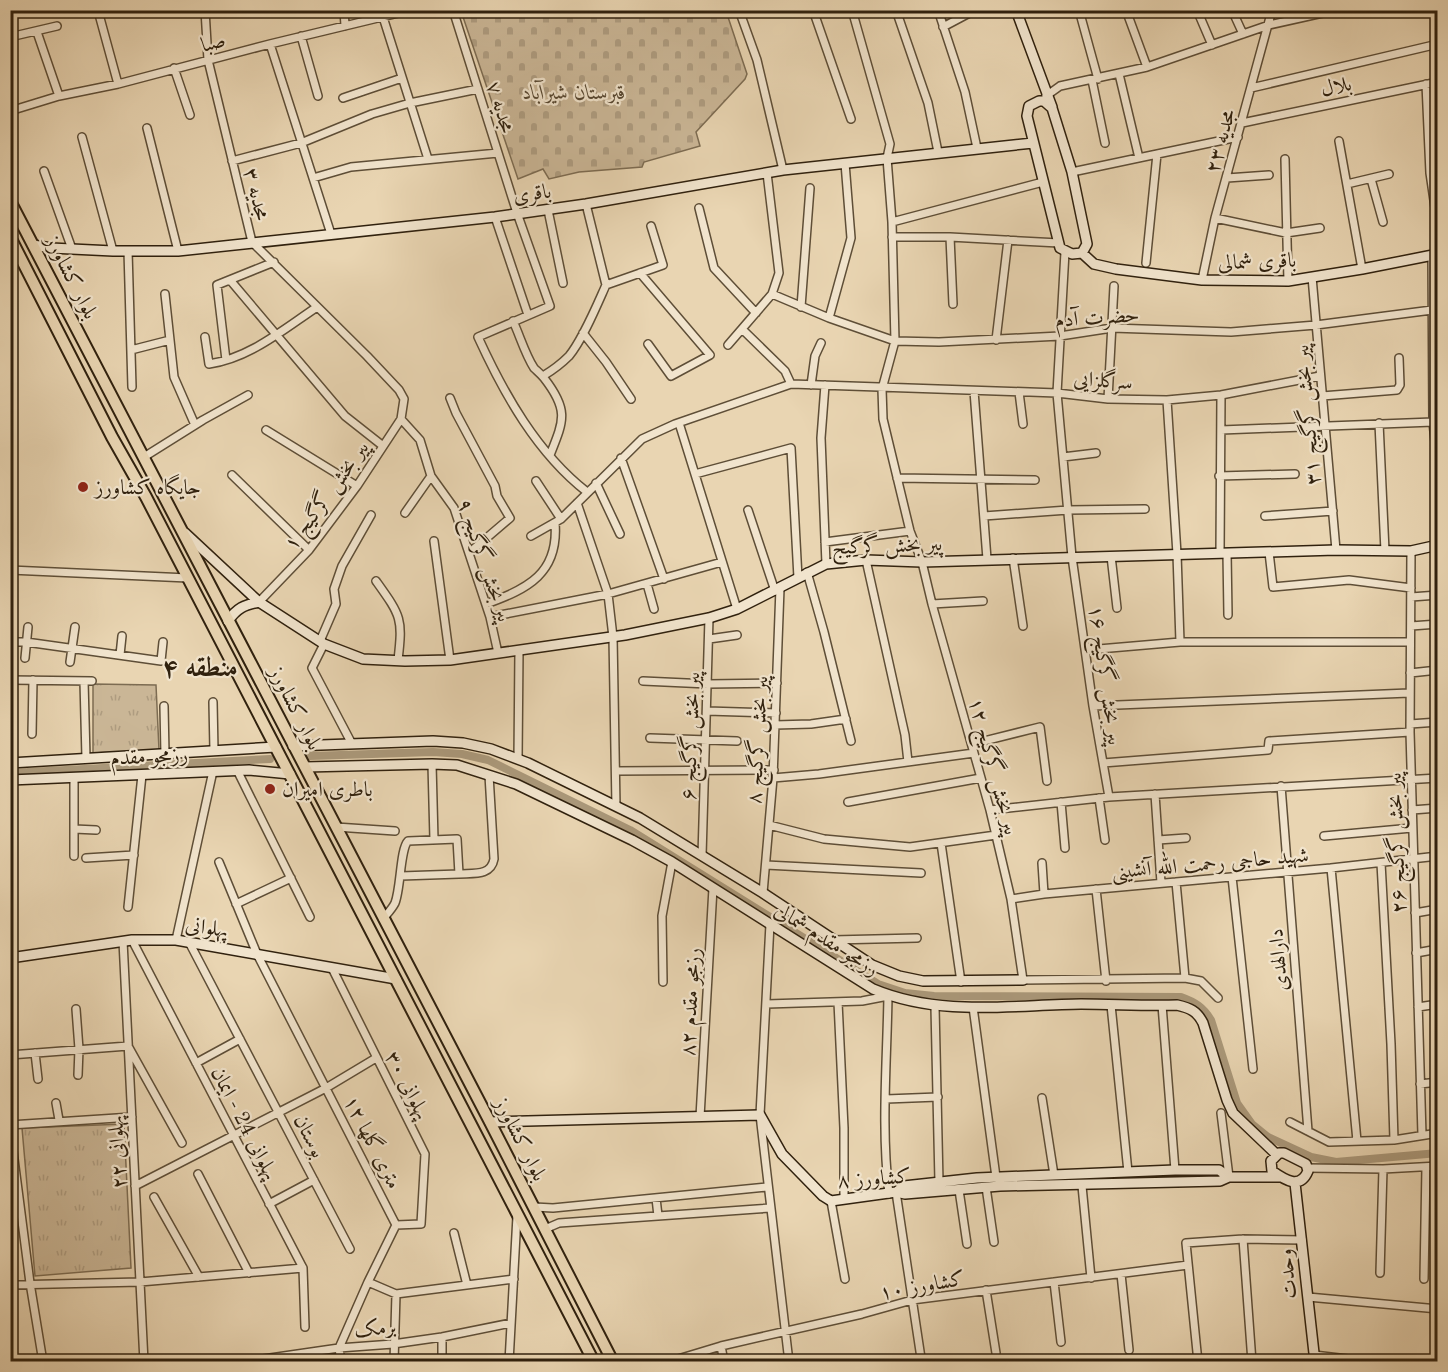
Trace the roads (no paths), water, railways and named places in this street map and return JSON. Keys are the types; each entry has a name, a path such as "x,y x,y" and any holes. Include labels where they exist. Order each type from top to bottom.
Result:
{"main road":[{"name":"بلوار کشاورز","path":"10,201 613,1362"},
{"name":"بلوار کشاورز","path":"12,241 594,1362"},
{"path":"321,835 336,827"}],"street":[{"name":"مجدیه ۳","path":"206,10 208,60 252,242 399,390 404,399"},
{"path":"344,10 345,26"},
{"name":"صبا","path":"10,111 59,96 118,84 174,68 411,10"},
{"name":"مجدیه ۷","path":"453,10 517,213 550,306 528,315"},
{"path":"740,10 757,60 783,170"},
{"path":"813,10 851,119"},
{"name":"پیر بخش گرگیج ۱۲","path":"852,10 890,144 887,158 892,222 895,341 882,389 883,419 910,531 922,562 990,810 1011,899 1023,980"},
{"path":"896,10 928,103 938,152"},
{"path":"938,10 965,92 977,148"},
{"path":"944,27 975,10"},
{"path":"1016,10 1047,95 1052,108 1072,172 1088,244 1082,253 1072,254 1060,248 1043,182 1027,111 1034,102 1038,101 1047,95 1060,87 1148,67 1269,25 1336,10"},
{"path":"1079,10 1095,79 1105,143"},
{"path":"1126,10 1148,67"},
{"path":"1197,10 1212,45"},
{"path":"1232,10 1243,34"},
{"name":"مجدیه ۲۳","path":"1202,280 1215,218 1272,10"},
{"path":"383,17 428,159"},
{"path":"100,18 118,84"},
{"path":"10,37 57,26"},
{"path":"37,32 59,96"},
{"path":"302,36 318,96"},
{"path":"270,44 331,234"},
{"path":"1251,88 1437,44"},
{"path":"174,68 189,115"},
{"path":"1119,74 1139,158"},
{"path":"343,98 402,78"},
{"name":"بلال","path":"1242,123 1437,82"},
{"path":"1426,84 1430,173 1437,228"},
{"path":"232,161 301,143 372,114 410,103 478,89"},
{"path":"1038,101 1044,101 1052,108"},
{"path":"147,128 178,251"},
{"path":"82,137 113,251"},
{"path":"1072,172 1238,137"},
{"path":"1339,141 1362,269"},
{"name":"باقری","path":"33,245 113,251 178,251 495,217 586,204 783,170 1034,143"},
{"path":"313,178 351,167 498,153"},
{"path":"1146,263 1158,154"},
{"path":"1285,159 1288,281"},
{"path":"829,318 850,238 845,163"},
{"path":"44,171 72,249"},
{"path":"728,345 772,294 779,273 767,173"},
{"path":"1347,184 1389,174"},
{"path":"1227,178 1269,175"},
{"path":"1371,178 1383,222"},
{"path":"892,222 1043,182"},
{"path":"801,307 810,188"},
{"path":"543,376 560,366 571,354 606,285 586,204"},
{"path":"699,208 714,268 756,313"},
{"path":"548,210 563,283"},
{"path":"495,217 528,315 478,337 519,416 566,476 587,492"},
{"path":"1215,218 1286,233 1320,228"},
{"path":"606,285 663,265 651,226"},
{"path":"892,237 950,237 1059,243"},
{"path":"950,237 953,304"},
{"path":"996,340 1008,240"},
{"path":"129,251 132,387"},
{"name":"پیر بخش گرگیج ۱۶","path":"1065,252 1057,393 1072,557 1087,650 1093,706 1109,797"},
{"name":"باقری شمالی","path":"1082,253 1094,264 1202,280 1288,281 1435,254"},
{"path":"1435,254 1432,310 1433,422 1437,470"},
{"path":"226,360 217,285 274,262"},
{"path":"640,273 710,355 671,376 648,344"},
{"name":"پیر بخش گرگیج ۳۱","path":"1312,277 1336,550"},
{"path":"230,280 345,416 383,447"},
{"path":"1108,399 1114,286"},
{"path":"165,294 174,377 195,425"},
{"name":"حضرت آدم","path":"772,294 829,318 895,341 996,340 1060,336 1112,328 1231,332 1316,325 1432,310"},
{"path":"205,337 209,364 226,360 253,350 317,307"},
{"path":"513,321 534,368 543,376 563,413 561,427 550,455"},
{"path":"531,536 558,521 642,439 679,423 791,384 785,371 742,329"},
{"path":"582,333 606,362 631,399"},
{"path":"131,350 170,340"},
{"path":"810,385 815,356 821,343"},
{"path":"1322,396 1397,390 1400,385 1399,358"},
{"name":"سرگلزایی","path":"791,384 882,389 1057,393 1108,399 1167,400 1221,394 1320,376"},
{"path":"825,385 821,438 826,564"},
{"path":"974,391 987,559"},
{"path":"1019,392 1023,424"},
{"path":"1221,394 1220,476 1228,615"},
{"path":"144,457 248,395"},
{"path":"450,398 510,518 469,553"},
{"name":"پیر بخش گرگیج ۱","path":"259,602 309,550 357,486 401,419 404,399"},
{"path":"1167,400 1180,642"},
{"name":"پیر بخش گرگیج ۹","path":"401,419 420,440 431,476 454,508 490,617 498,653"},
{"path":"1221,430 1433,422"},
{"path":"679,423 737,609"},
{"path":"1379,423 1385,551"},
{"path":"266,430 357,486"},
{"path":"695,474 791,448 798,578"},
{"path":"1063,457 1096,453"},
{"path":"621,458 664,579"},
{"path":"1220,476 1295,474"},
{"path":"232,475 309,550"},
{"path":"405,513 431,476"},
{"path":"897,478 1035,480"},
{"path":"486,604 516,594 527,587 544,569 552,554 558,521 536,481"},
{"path":"596,483 620,534"},
{"path":"577,503 608,594 613,637 616,806"},
{"path":"984,516 1068,510 1145,509"},
{"path":"748,510 778,590"},
{"path":"1265,516 1333,511"},
{"path":"352,744 312,668 336,604 334,590 342,566 371,515"},
{"name":"پیر بخش گرگیج","path":"182,530 259,602 322,643 363,659 398,660 450,660 613,637 709,618 737,609 826,564 866,560 922,562 1336,550 1411,551 1437,545"},
{"path":"825,542 910,531"},
{"path":"434,542 450,660"},
{"name":"پیر بخش گرگیج ۲۶","path":"1411,551 1409,693 1422,1135"},
{"path":"1269,552 1273,586 1349,580 1411,588"},
{"path":"1111,556 1117,608"},
{"path":"1013,558 1023,626"},
{"path":"866,560 905,735 908,762"},
{"path":"490,617 608,594 722,562"},
{"path":"10,570 188,578"},
{"path":"807,572 851,741"},
{"path":"376,581 396,610 401,623 398,660"},
{"path":"647,584 654,609"},
{"name":"پیر بخش گرگیج ۸","path":"763,893 774,770 778,590"},
{"path":"1412,597 1437,595"},
{"path":"932,604 983,601"},
{"path":"228,621 244,604 259,602"},
{"name":"پیر بخش گرگیج ۶","path":"702,856 709,618"},
{"path":"1411,626 1437,624"},
{"path":"25,658 28,627"},
{"path":"70,662 75,627"},
{"path":"709,639 737,635"},
{"path":"120,655 122,636"},
{"path":"10,642 26,642 161,661 163,642"},
{"path":"1087,650 1180,642 1410,642"},
{"path":"518,759 519,650"},
{"path":"1410,673 1437,670"},
{"path":"10,680 92,681"},
{"path":"32,734 33,680"},
{"path":"84,681 86,758"},
{"path":"643,681 708,684 777,683"},
{"path":"1093,706 1409,693"},
{"path":"213,702 214,751"},
{"path":"164,706 165,754"},
{"path":"707,711 776,713"},
{"path":"775,725 811,724 846,719"},
{"path":"1103,763 1268,750 1269,741 1410,728 1437,722"},
{"path":"972,744 1040,727 1047,781"},
{"path":"650,738 736,741"},
{"path":"293,746 433,741 463,743 491,749 518,759 640,818 763,893 872,965 899,976 923,981 961,982 1185,978 1201,981 1218,998"},
{"name":"رزمجو مقدم","path":"10,763 276,747"},
{"path":"773,778 974,753"},
{"path":"432,764 434,840"},
{"name":"رزمجو مقدم شمالی","path":"305,767 457,765 516,784 622,834 672,862 854,978 888,996 935,1007 1177,1005 1191,1008 1199,1015 1211,1043 1227,1101 1233,1113 1276,1154"},
{"path":"237,770 310,917"},
{"name":"رزمجو مقدم","path":"10,780 237,770 290,774"},
{"path":"616,771 774,770"},
{"path":"176,940 213,771"},
{"path":"128,907 142,775"},
{"path":"401,876 481,873 493,867 489,775"},
{"path":"74,778 74,856"},
{"path":"848,802 981,778"},
{"path":"990,810 1109,797 1437,778"},
{"name":"دارالهدی","path":"1281,786 1308,1131"},
{"path":"1155,794 1161,884"},
{"path":"1099,798 1105,840"},
{"path":"1061,802 1065,848"},
{"path":"1412,810 1437,808"},
{"path":"769,825 824,839 909,847 996,835"},
{"path":"336,827 395,831"},
{"path":"1324,836 1412,828"},
{"path":"74,829 96,830"},
{"path":"1158,840 1186,838"},
{"path":"383,919 394,904 401,876 404,845 408,841 457,839 459,874"},
{"path":"941,843 961,982"},
{"path":"86,858 134,855"},
{"name":"شهید حاجی رحمت الله آنشینی","path":"1011,899 1437,856"},
{"name":"۱۲ متری گلها","path":"219,862 257,954 396,1225"},
{"path":"663,982 662,916 672,862"},
{"path":"1042,863 1044,894"},
{"path":"1380,863 1391,1044 1394,1140"},
{"path":"766,865 921,873"},
{"path":"1331,868 1356,1141"},
{"path":"1232,877 1253,1068"},
{"path":"236,904 291,878"},
{"path":"1176,882 1185,978"},
{"name":"رزمجو مقدم ۸۲","path":"700,1117 713,888"},
{"path":"1096,889 1106,981"},
{"path":"1415,913 1437,909"},
{"path":"770,924 760,1115 789,1362"},
{"path":"833,940 916,938"},
{"name":"پهلوانی","path":"10,958 127,941 176,940 396,979"},
{"name":"پهلوانی ۲۲","path":"127,941 128,1046 144,1362"},
{"name":"پهلوانی 24 - ایمان","path":"127,941 196,1063 303,1269 305,1327"},
{"name":"بوستان","path":"189,942 350,1249"},
{"path":"1416,953 1437,950"},
{"name":"پهلوانی ۳۰","path":"332,968 425,1154 421,1224 396,1225"},
{"path":"767,1004 862,1001 888,996 885,1158 921,1358"},
{"path":"838,1002 844,1128 844,1199"},
{"path":"1418,1007 1437,1004"},
{"path":"1111,1005 1128,1172"},
{"path":"1162,1005 1175,1170"},
{"path":"935,1007 939,1187 996,1177 1175,1170 1219,1170 1229,1176 1281,1177"},
{"path":"974,1007 996,1177"},
{"path":"76,1010 78,1075"},
{"path":"196,1063 240,1039"},
{"path":"10,1054 128,1046 182,1143"},
{"path":"35,1053 38,1079"},
{"path":"135,1186 326,1088 376,1058"},
{"path":"1420,1084 1437,1082"},
{"path":"886,1099 938,1097"},
{"path":"1042,1098 1054,1175"},
{"path":"56,1102 58,1120"},
{"path":"1221,1113 1229,1176"},
{"path":"490,1122 760,1115"},
{"name":"کشاورز ۸","path":"760,1115 782,1154 823,1196 831,1201 892,1193 905,1194 939,1187 958,1190 986,1187 1220,1181 1229,1176"},
{"path":"43,1362 30,1283 10,1127 58,1120 132,1117"},
{"path":"1290,1122 1329,1142 1394,1140 1437,1133"},
{"path":"1284,1153 1306,1164 1307,1168 1306,1178 1295,1183 1272,1171 1270,1166 1272,1157 1284,1153"},
{"path":"1307,1168 1383,1169 1437,1166"},
{"path":"1424,1279 1426,1167"},
{"path":"1380,1273 1383,1169"},
{"path":"198,1174 249,1273"},
{"path":"269,1204 314,1180"},
{"name":"وحدت","path":"1295,1183 1315,1358"},
{"path":"1082,1186 1091,1278"},
{"path":"534,1207 560,1207 767,1187"},
{"path":"986,1187 994,1242"},
{"path":"958,1190 967,1244"},
{"path":"10,1194 19,1194"},
{"path":"154,1197 199,1278"},
{"path":"656,1198 658,1216"},
{"path":"831,1201 845,1279"},
{"path":"560,1207 564,1223"},
{"path":"545,1229 564,1223 770,1208"},
{"path":"509,1362 517,1213"},
{"path":"341,1362 339,1348 396,1225"},
{"path":"454,1233 466,1285"},
{"path":"1198,1362 1186,1243 1243,1239 1302,1240"},
{"path":"1243,1239 1252,1362"},
{"name":"کشاورز ۱۰","path":"668,1362 689,1359 721,1346 862,1314 912,1300 1188,1265"},
{"path":"10,1285 141,1282 303,1269"},
{"path":"1121,1274 1129,1350"},
{"path":"368,1282 396,1294 514,1279"},
{"path":"1054,1282 1061,1342"},
{"path":"986,1290 996,1353"},
{"path":"394,1362 396,1294"},
{"path":"1308,1297 1437,1309"},
{"name":"برمک","path":"242,1362 339,1348 442,1337 511,1323"},
{"path":"442,1337 442,1362"},
{"path":"721,1346 724,1362"},
{"path":"1315,1358 1373,1362"}],"waterway":[{"path":"310,756 433,752 462,754 488,760 630,830 878,984 905,993 934,996 1181,997 1198,1005 1211,1020 1237,1103 1252,1124 1268,1137 1311,1157 1336,1162 1438,1153"},
{"path":"10,773 270,759"}],"place":[{"name":"جایگاه کشاورز","path":"83,487"},
{"name":"باطری امیران","path":"270,789"}],"district":[{"name":"منطقه ۴","path":"200,667"}],"park label":[{"name":"قبرستان شیرآباد","path":"574,92"}]}
